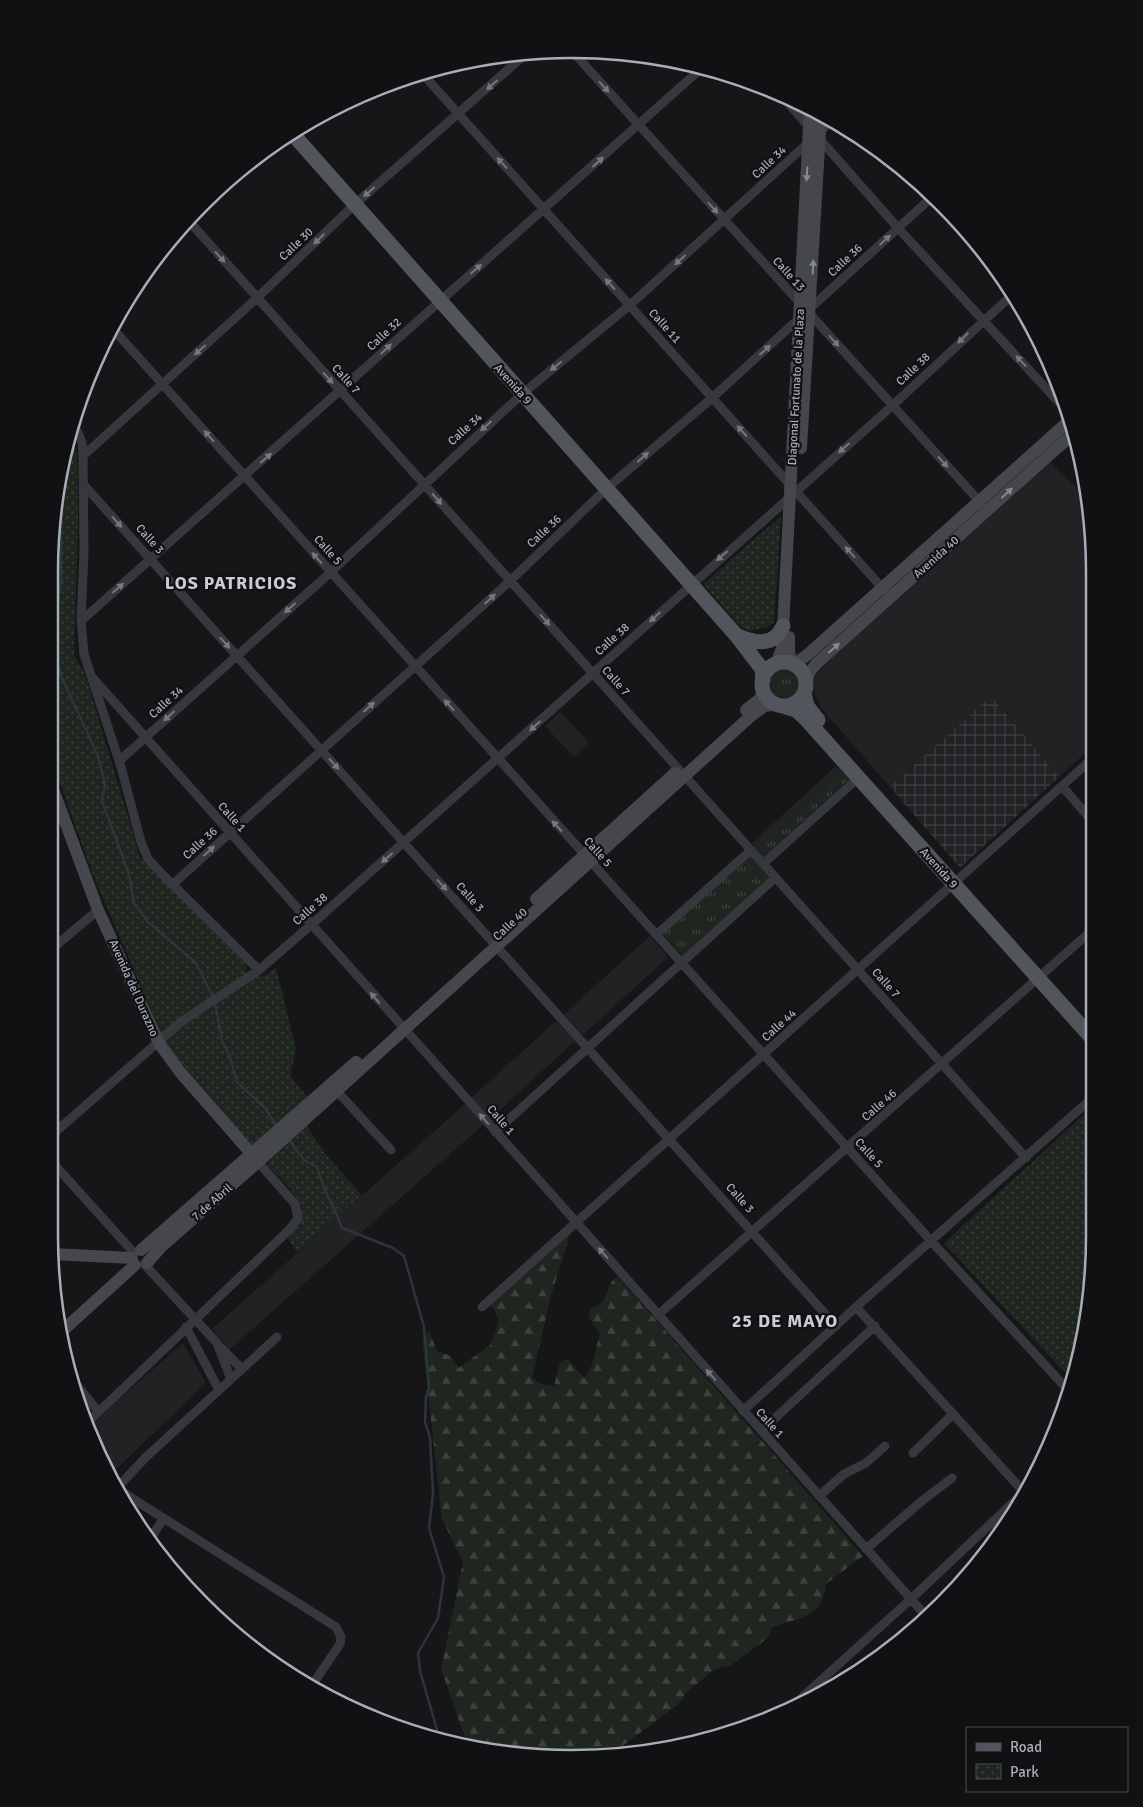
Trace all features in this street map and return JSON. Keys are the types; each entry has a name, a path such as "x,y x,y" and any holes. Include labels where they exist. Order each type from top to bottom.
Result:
{"main road":[{"name":"Diagonal Fortunato de la Plaza","path":"774,665 782,648 794,491 815,134 812,117"},
{"name":"Diagonal Fortunato de la Plaza","path":"815,134 819,121"},
{"name":"Avenida 9","path":"296,138 736,635 762,669 763,685"},
{"name":"Avenida 40","path":"805,689 812,668 980,502 1064,425"},
{"name":"Avenida 40","path":"793,664 887,593 981,517 1068,438"},
{"name":"Diagonal Fortunato de la Plaza","path":"793,664 789,642 794,491"},
{"path":"736,635 753,642 768,641 778,636 783,626"},
{"name":"Avenida 9","path":"736,635 769,665 774,665"},
{"path":"793,664 804,676 805,689 796,702 780,705 766,696 763,685 767,672 774,665 793,664"},
{"name":"Calle 40","path":"276,1140 682,773 760,699 763,685"},
{"name":"Avenida 9","path":"805,689 806,704 811,712 956,881"},
{"name":"Avenida 9","path":"780,705 796,710 804,717 858,778 956,881 1042,976 1086,1020"},
{"name":"Calle 40","path":"682,773 752,715 765,706 780,705"},
{"name":"Avenida del Durazno","path":"58,802 98,910 159,1043 180,1072 255,1158"},
{"name":"Avenida 9","path":"1042,976 1086,1031"},
{"name":"7 de Abril","path":"66,1327 139,1259 161,1247 276,1140"},
{"path":"59,1254 139,1259"}],"street":[{"name":"Calle 13","path":"579,58 806,312 980,502"},
{"name":"Calle 30","path":"83,456 257,298 354,205 459,115 518,61"},
{"name":"Calle 32","path":"81,624 439,301 544,210 696,73"},
{"name":"Calle 11","path":"427,79 887,593"},
{"path":"792,108 898,228 1055,398"},
{"name":"Calle 34","path":"119,761 330,572 522,394 630,305 827,125"},
{"name":"Calle 36","path":"173,884 510,580 606,489 712,398 928,201"},
{"name":"Calle 7","path":"192,225 1026,1158"},
{"name":"Calle 38","path":"58,1130 181,1022 259,970 312,925 498,760 794,491 892,406 1007,299"},
{"name":"Calle 5","path":"117,333 498,760 1063,1385"},
{"path":"77,431 82,442 83,456"},
{"name":"Calle 1","path":"83,456 81,624 84,654 92,677 922,1611"},
{"name":"Calle 3","path":"84,485 836,1326"},
{"path":"980,502 981,517"},
{"path":"92,677 119,761 141,842 148,859 259,970"},
{"name":"Calle 44","path":"482,1307 1086,764"},
{"path":"763,864 858,778"},
{"path":"1062,786 1086,814"},
{"path":"656,935 751,850"},
{"path":"495,1132 775,878"},
{"path":"58,944 98,910"},
{"name":"Calle 46","path":"658,1315 943,1065 1086,936"},
{"path":"334,1087 391,1150"},
{"path":"743,1412 856,1307 932,1242 1086,1104"},
{"path":"92,1418 290,1229 298,1218 295,1204 255,1158"},
{"path":"58,1169 242,1369"},
{"path":"856,1307 1020,1487"},
{"path":"761,1431 875,1326"},
{"path":"186,1328 219,1390"},
{"path":"122,1484 145,1458 277,1336"},
{"path":"220,1347 231,1379"},
{"path":"82,1393 98,1411"},
{"path":"913,1453 954,1414"},
{"path":"819,1496 844,1474 866,1463 886,1446"},
{"path":"866,1549 922,1500 952,1478"},
{"path":"128,1495 163,1519 336,1627 341,1637 340,1644 315,1681"},
{"path":"826,1682 1008,1506"},
{"path":"154,1534 163,1519"}],"shaded area":[{"path":"1050,463 1079,489 1086,572 1086,752 1059,777 991,696 890,787 820,707 813,689 815,677 827,662"},
{"path":"991,696 1059,777 960,868 890,787"},
{"path":"560,712 589,742 574,757 545,726"},
{"path":"836,766 849,778 763,858 752,843"},
{"path":"650,936 668,957 583,1035 564,1014"},
{"path":"556,1021 575,1041 490,1119 471,1098"},
{"path":"465,1104 484,1124 229,1350 212,1329"},
{"path":"183,1343 206,1383 115,1470 94,1424 119,1399"}],"green space":[{"path":"74,443 77,451 78,523 74,655 85,674 140,857 247,963 246,973 250,979 256,975 264,976 276,967 296,1049 290,1076 308,1098 273,1130 250,1145 167,1047 93,875 58,778 59,538 67,471"},
{"path":"781,516 774,622 766,628 748,631 740,626 703,584"},
{"path":"785,668 791,669 799,677 799,689 791,697 785,698 779,697 771,689 770,683 771,677 779,669"},
{"path":"842,774 847,781 765,855 757,849"},
{"path":"749,855 769,878 683,956 663,934"},
{"path":"1086,1113 1086,1235 1084,1269 1076,1336 1066,1374 944,1243"},
{"path":"306,1125 327,1156 362,1195 297,1253 288,1238 297,1227 301,1217 297,1199 267,1164 285,1143"},
{"path":"570,1234 551,1296 532,1378 541,1384 554,1386 560,1362 568,1359 584,1378 592,1365 600,1333 588,1317 590,1310 603,1301 612,1281 618,1277 863,1556 826,1584 824,1595 815,1610 808,1615 772,1627 769,1637 730,1666 715,1669 686,1693 680,1703 622,1747 572,1750 504,1745 466,1739 441,1669 463,1562 442,1519 422,1338 429,1331 437,1351 451,1356 459,1368 491,1344 499,1320 491,1304"}],"waterway":[{"path":"58,601 61,581 61,515"},
{"path":"58,665 62,678 98,756 105,784 102,801 129,874 134,903 148,922 196,963 213,997"},
{"path":"215,1002 222,1041 230,1057 237,1082 265,1108 277,1127"},
{"path":"289,1140 304,1160 317,1167 342,1228 393,1248 404,1256 424,1327 429,1388 426,1397 425,1422 430,1438 433,1494 429,1528 444,1577 438,1618 418,1653 420,1671 438,1732"}],"district":[{"name":"LOS PATRICIOS","path":"231,583"},
{"name":"25 DE MAYO","path":"785,1321"}]}
